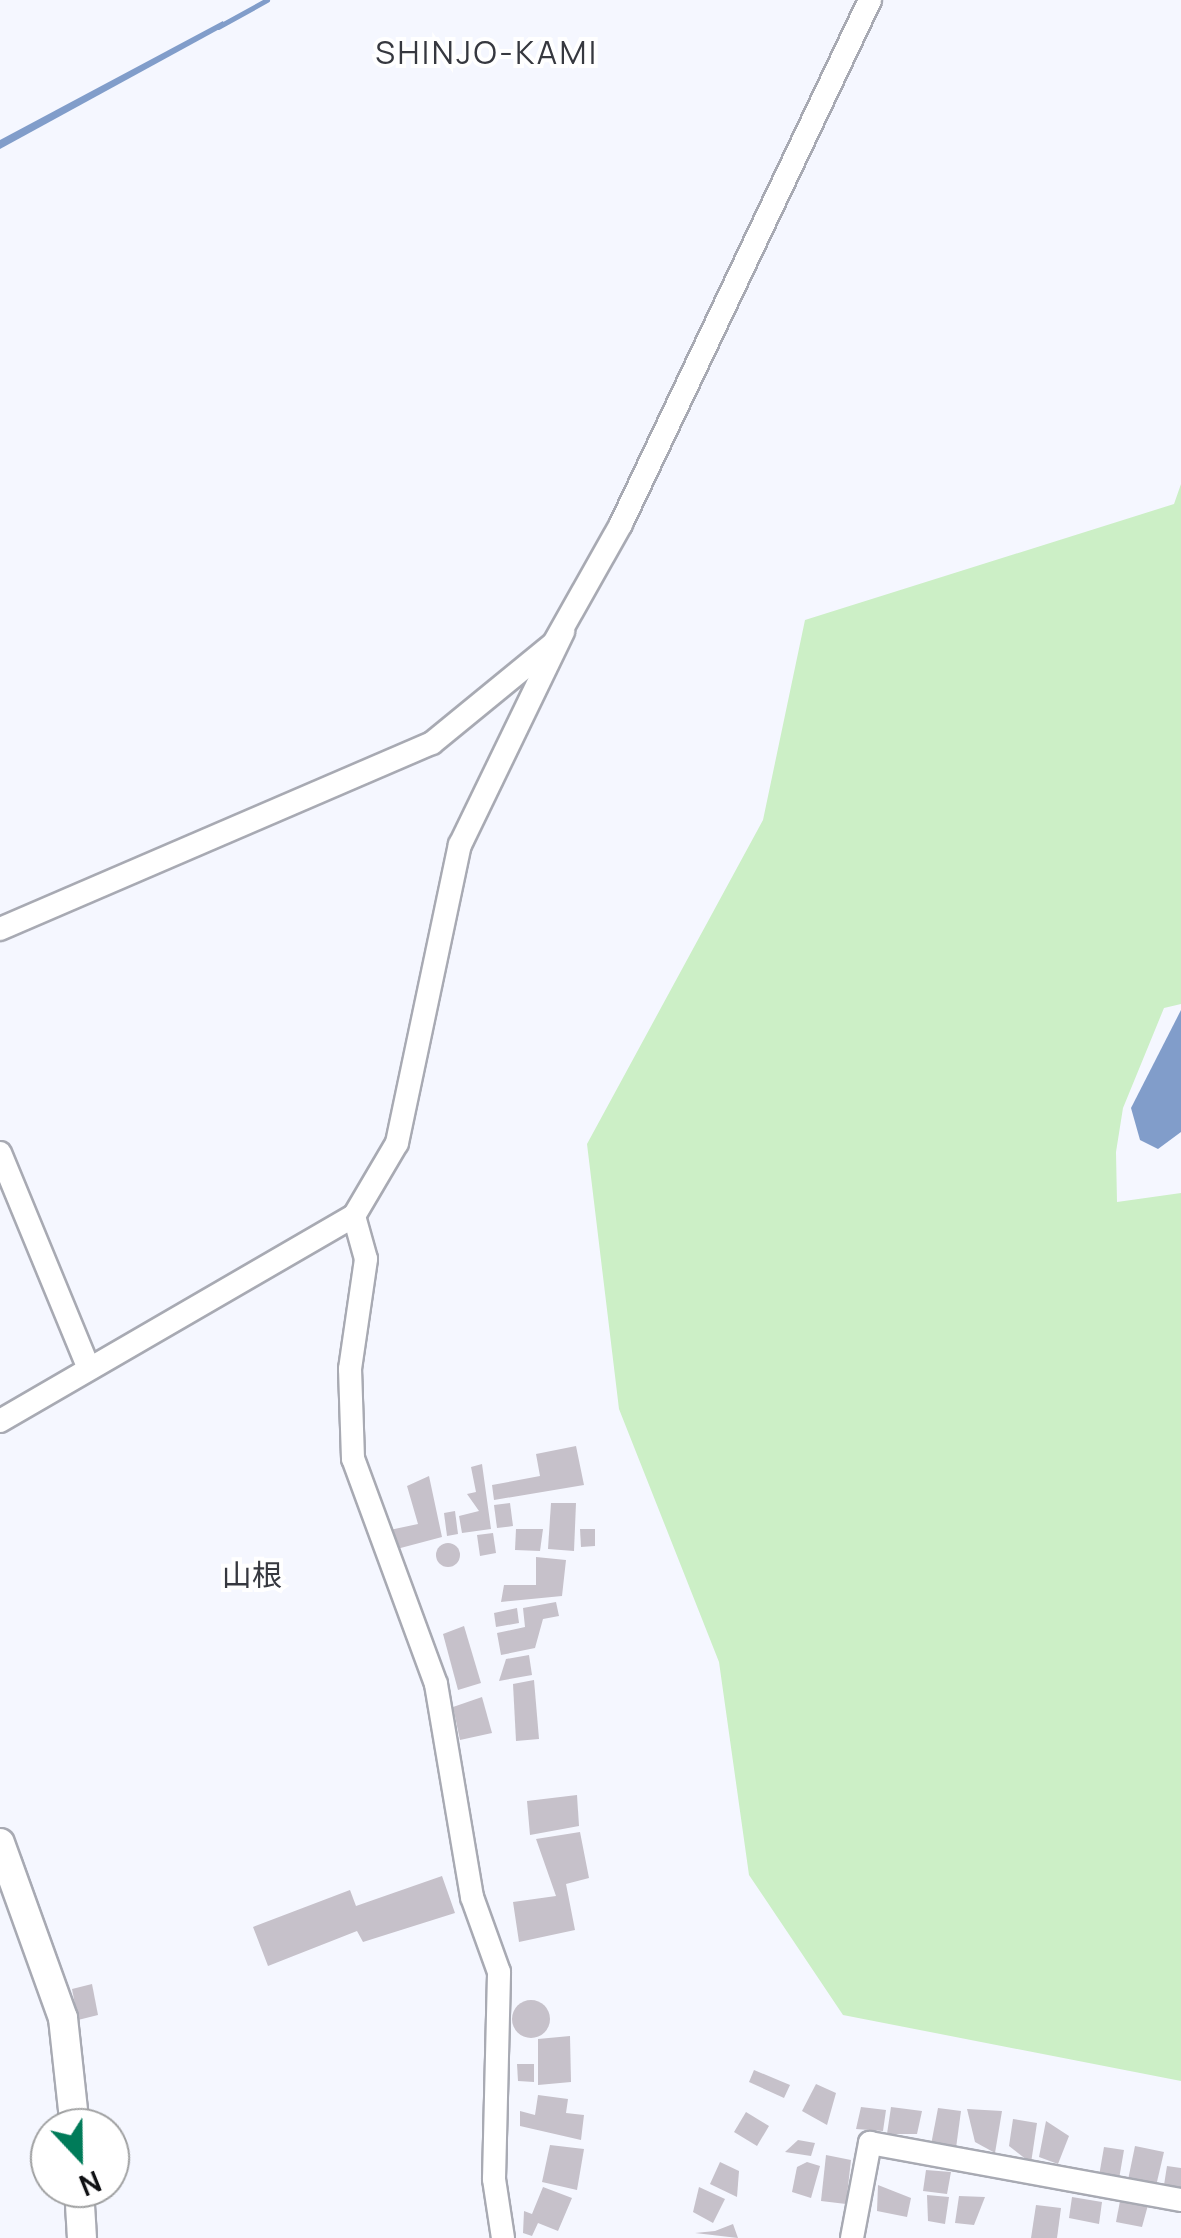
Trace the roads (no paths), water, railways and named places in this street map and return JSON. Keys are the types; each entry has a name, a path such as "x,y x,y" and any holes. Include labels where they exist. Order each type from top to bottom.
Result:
{"street":[{"path":"0,1422 88,1367 354,1216 397,1143 460,845 870,0"},
{"path":"0,929 432,743 490,704 563,632"},
{"path":"0,1153 88,1367"},
{"path":"354,1216 366,1259 350,1369 352,1459 436,1684 472,1897 500,1972 494,2179 503,2238"},
{"path":"0,1843 62,2018 73,2108"},
{"path":"852,2238 870,2142 1181,2200"},
{"path":"80,2208 82,2238"}],"water":[{"path":"223,21 225,26 0,149 0,140"},
{"path":"1181,1010 1181,1132 1158,1149 1140,1140 1131,1108"}],"waterway":[{"path":"218,27 267,0"},
{"path":"19,1856 69,1996"}],"district":[{"name":"SHINJO-KAMI","path":"487,52"},
{"name":"山根","path":"252,1575"}]}
